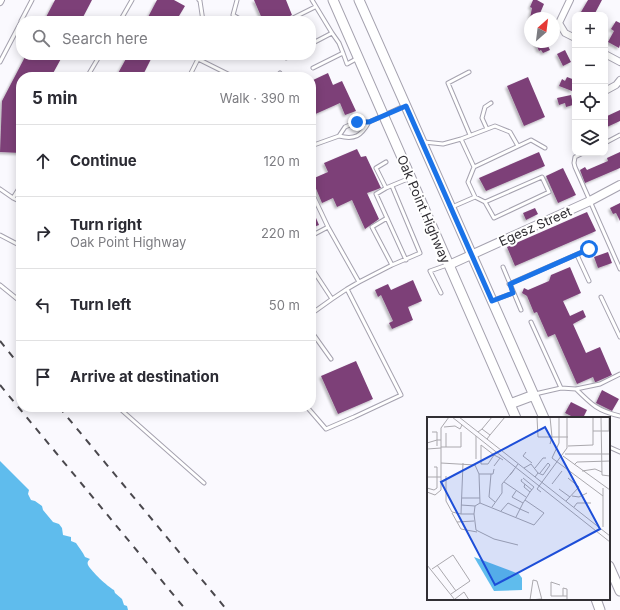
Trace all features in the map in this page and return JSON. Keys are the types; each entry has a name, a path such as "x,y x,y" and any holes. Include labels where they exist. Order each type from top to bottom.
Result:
{"main road":[{"name":"Oak Point Highway","path":"333,0 516,417"},
{"name":"Oak Point Highway","path":"359,0 544,417"},
{"path":"510,404 534,395"},
{"path":"610,568 620,591"},
{"path":"596,600 600,610"}],"street":[{"path":"570,0 559,23 565,33 572,36"},
{"path":"608,56 620,62"},
{"path":"608,89 616,85 620,80"},
{"name":"Egesz Street","path":"449,265 590,201 620,185"}],"lane":[{"path":"24,16 32,0"},
{"path":"123,16 132,0"},
{"path":"199,0 202,16"},
{"path":"235,16 233,15 237,0"},
{"path":"312,0 339,43 347,64 358,58"},
{"path":"297,16 315,7"},
{"path":"0,62 16,32"},
{"path":"316,41 332,33"},
{"path":"313,68 343,53"},
{"path":"90,72 97,60"},
{"path":"192,72 198,60"},
{"path":"204,60 225,72"},
{"path":"469,72 448,83 470,135"},
{"path":"487,129 482,118 485,107 491,103"},
{"path":"339,136 345,127 357,122 369,122 406,106"},
{"path":"316,144 339,136 349,138 363,132 369,122"},
{"path":"422,142 443,144 495,126 510,132 518,146"},
{"path":"608,141 620,134"},
{"path":"461,139 474,167"},
{"path":"485,202 542,177 549,192 494,218 485,202 474,197 468,182 474,167 531,140 545,148"},
{"path":"577,156 575,157 574,163 620,269"},
{"path":"386,162 376,168 386,188"},
{"path":"406,260 376,194 386,188 411,178"},
{"path":"316,310 358,282 420,253 392,186"},
{"path":"0,189 16,200"},
{"path":"13,198 16,193"},
{"path":"451,208 474,197"},
{"path":"316,202 358,282"},
{"path":"387,218 372,227 392,265"},
{"path":"316,233 328,227"},
{"path":"0,235 16,243"},
{"path":"510,284 589,249"},
{"path":"577,254 588,281"},
{"path":"440,294 430,271 440,266 449,265"},
{"path":"502,267 521,310"},
{"path":"316,275 332,299"},
{"path":"0,285 16,298"},
{"path":"311,412 326,429 354,418 401,395 347,289"},
{"path":"492,301 513,293"},
{"path":"601,297 620,337"},
{"path":"531,322 561,388"},
{"path":"316,338 331,359"},
{"path":"534,395 561,388 576,389 600,384 620,374"},
{"path":"576,389 595,407 605,412 620,416"},
{"path":"124,412 204,483"},
{"path":"610,447 620,452"}],"water":[{"path":"0,461 29,490 28,494 31,500 42,506 43,510 53,522 59,524 62,528 63,535 71,537 71,541 76,543 85,557 90,559 88,561 88,565 90,568 100,579 114,590 115,593 122,599 124,605 127,606 128,610 0,610"}],"building":[{"path":"55,0 92,0 84,16 47,16"},
{"path":"157,0 174,0 185,6 179,16 149,16"},
{"path":"254,0 286,0 292,15 290,16 261,16"},
{"path":"533,0 537,0 544,4 541,12 531,12 532,8 530,7"},
{"path":"588,0 602,0 596,12 581,12"},
{"path":"616,21 620,23 619,48 608,42 614,31 611,29"},
{"path":"538,48 549,48 550,50 543,53 541,50 539,51"},
{"path":"565,50 571,62 563,66 557,54"},
{"path":"23,60 60,60 54,72 17,72"},
{"path":"125,60 150,60 144,72 119,72"},
{"path":"328,73 333,85 342,81 356,111 345,115 340,103 316,114 316,79"},
{"path":"16,74 16,153 0,152 2,101"},
{"path":"528,77 545,117 524,126 507,86"},
{"path":"567,77 572,79 572,91 559,86 562,79 565,81"},
{"path":"571,95 572,105 566,107 565,103 559,105 557,98"},
{"path":"620,110 620,121 608,127 608,116"},
{"path":"357,149 361,157 366,156 381,188 367,193 379,219 365,229 352,200 337,207 333,198 322,203 316,189 316,177 328,172 324,163"},
{"path":"539,152 545,166 486,191 479,178"},
{"path":"620,152 620,168 585,183 580,170 585,167 587,170 608,161 607,158"},
{"path":"563,168 576,195 558,203 546,176"},
{"path":"620,203 620,221 616,213 613,214 610,208"},
{"path":"535,208 538,214 526,220 523,213"},
{"path":"587,212 596,231 515,266 507,247"},
{"path":"316,218 319,225 316,226"},
{"path":"608,252 612,263 598,268 594,257"},
{"path":"570,267 581,293 563,301 570,316 583,310 586,317 573,324 586,353 600,347 612,375 596,382 593,377 577,384 555,334 548,337 537,312 534,313 527,296 522,293 524,288 528,290 549,281 551,275"},
{"path":"413,280 422,301 408,307 413,320 392,329 389,323 393,321 381,295 378,297 375,290 388,284 391,290"},
{"path":"356,361 373,399 338,414 321,376"},
{"path":"602,390 619,399 612,411 596,403"},
{"path":"571,402 587,410 584,417 573,417 565,413"}],"railway":[{"path":"0,341 16,361"},
{"path":"0,385 16,404"},
{"path":"22,412 186,610"},
{"path":"63,412 227,610"}],"route":[{"path":"357,122 369,122 406,106 492,301 513,293 510,284 589,249"}]}
